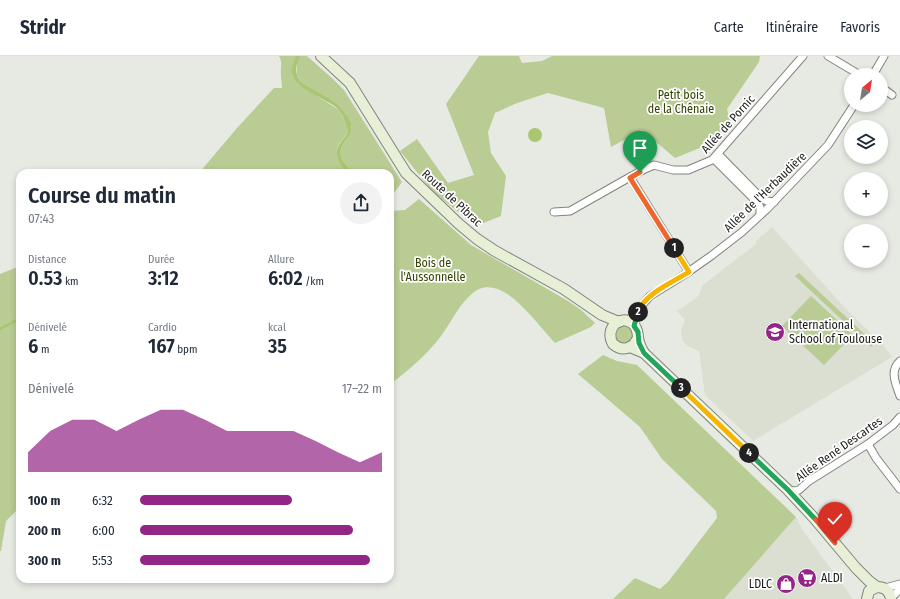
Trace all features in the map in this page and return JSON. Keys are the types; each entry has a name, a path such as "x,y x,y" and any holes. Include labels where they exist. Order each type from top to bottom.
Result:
{"main road":[{"name":"Route de Pibrac","path":"323,57 350,83 406,173 459,224 477,239 495,251 586,302 608,321 611,330"},
{"name":"Route de Pibrac","path":"602,315 627,323"},
{"path":"644,353 630,347 622,348 614,345 610,338 613,326 627,323 638,332 639,343 644,353 788,490 856,568 870,581 889,592 891,599"},
{"path":"630,347 635,343 638,337"},
{"path":"856,568 867,596"},
{"path":"867,596 871,589 881,587"}],"street":[{"name":"Allée de Pornic","path":"554,212 570,211 651,166 661,166 674,170 688,170 703,165 716,156 803,56"},
{"path":"828,56 848,68"},
{"path":"877,68 884,56"},
{"path":"888,92 892,95"},
{"name":"Allée de l'Herbaudière","path":"627,323 650,296 689,272 721,248 774,202 828,145 849,112"},
{"path":"716,156 762,199 774,202"},
{"path":"716,156 758,203 760,207 760,215"},
{"path":"630,178 689,272"},
{"path":"900,361 895,368 893,375 900,396"},
{"name":"Allée René Descartes","path":"788,490 799,490 809,481 868,444 893,425 900,416"},
{"path":"868,444 876,458 900,488"},
{"path":"881,587 900,584"},
{"path":"891,599 900,589"}],"shaded area":[{"path":"296,56 300,56 296,68 300,81 332,100 348,117 351,124 351,130 350,135 341,149 341,155 349,169 344,169 337,156 337,149 348,131 342,114 333,105 305,89 294,79 292,74"},
{"path":"535,128 540,130 542,135 540,140 535,142 530,140 528,135 530,130"},
{"name":"International School of Toulouse","path":"772,227 845,308 883,345 892,357 753,441 705,395 699,351 687,346 682,339 681,330 685,320 677,311 695,299 703,285 756,244 756,241"},
{"path":"16,318 16,323 0,331 0,327"},
{"path":"796,517 802,529 853,599 724,599"}],"green space":[{"path":"279,56 307,56 333,79 344,90 394,169 349,169 341,155 341,149 350,135 351,130 351,124 348,117 332,100 300,81 297,75 297,63 292,74 293,78 298,84 339,110 347,124 348,131 337,148 337,155 344,169 202,169 237,128 274,88 282,88"},
{"name":"Petit bois de la Chênaie","path":"479,56 519,56 522,63 542,61 552,56 760,56 759,62 727,109 730,121 712,143 675,158 642,130 611,147 604,108 548,93 517,103 495,113 488,132 491,153 506,176 501,216 476,226 433,192 400,151 417,139 448,183 474,175 446,104"},
{"path":"394,169 402,182 394,193"},
{"name":"Bois de l'Aussonnelle","path":"419,199 471,245 568,301 581,310 595,323 591,327 555,343 514,299 500,290 486,287 474,292 464,302 430,350 394,382 394,211 405,210"},
{"path":"16,268 16,318 0,327 0,274"},
{"path":"799,273 874,343 871,347 795,276"},
{"path":"811,296 853,335 824,365 782,326"},
{"path":"16,323 16,511 6,521 1,551 0,551 0,331"},
{"path":"620,325 629,326 634,333 632,341 623,345 616,340 614,332"},
{"path":"603,355 617,361 637,365 796,517 724,599 613,599 635,578 660,589 668,582 717,518 716,511 662,459 640,427 578,374"}],"place":[{"name":"International School of Toulouse","path":"775,332"},
{"name":"ALDI","path":"807,578"},
{"name":"LDLC","path":"786,584"}],"route":[{"path":"640,172 630,178 689,272 650,296 639,308 634,326 638,332 639,343 644,353 788,490 835,543"}]}
